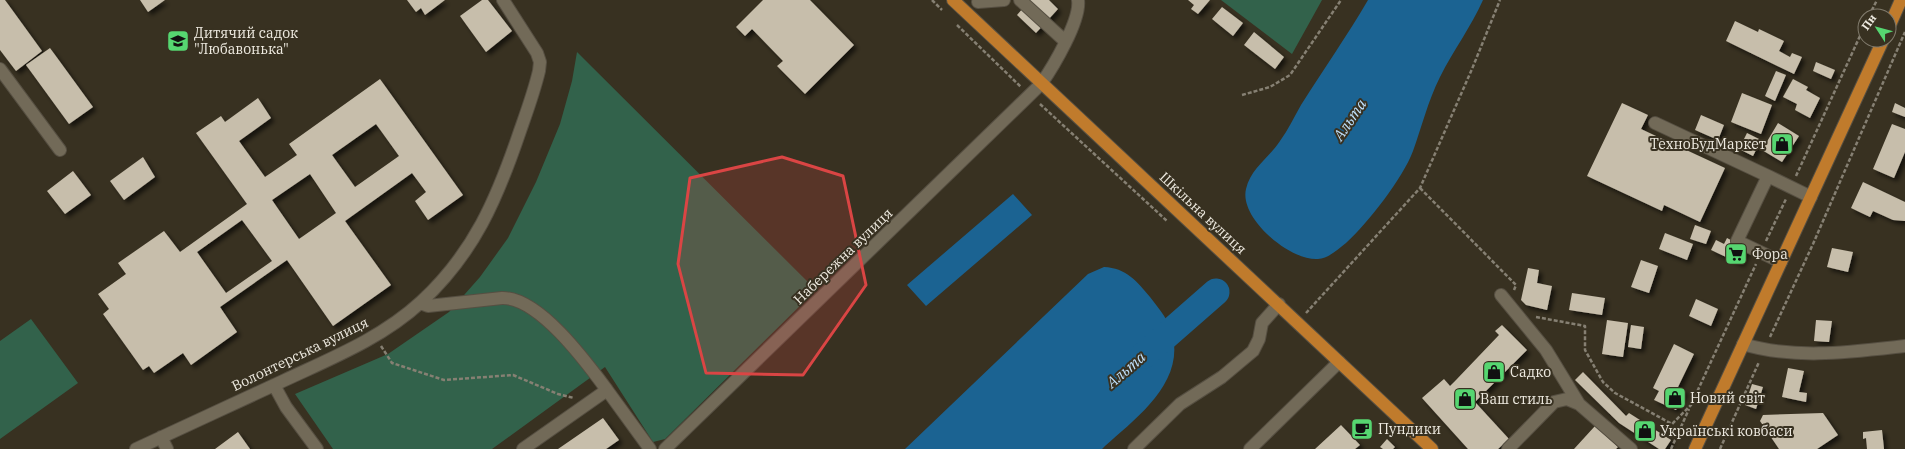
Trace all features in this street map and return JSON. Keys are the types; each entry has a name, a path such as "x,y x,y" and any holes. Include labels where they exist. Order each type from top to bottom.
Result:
{"main road":[{"name":"Шкільна вулиця","path":"956,1 1041,84 1279,304 1432,449"},
{"path":"1695,449 1879,48"}],"street":[{"name":"Волонтерська вулиця","path":"136,449 333,358 374,336 420,303 437,286 460,257 489,212 501,187 536,84 540,62 537,53 502,0"},
{"path":"967,13 979,1 1004,0"},
{"path":"1020,0 1065,41"},
{"name":"Набережна вулиця","path":"665,449 1041,84 1048,74 1078,16 1078,0"},
{"path":"0,69 60,150"},
{"path":"1655,123 1811,197"},
{"path":"1768,176 1737,241 1781,262"},
{"path":"420,303 428,306 508,298 524,305 563,335 586,361 650,449"},
{"path":"1505,299 1546,350 1579,404 1631,449"},
{"path":"1134,449 1180,404 1230,372 1253,351 1259,339 1262,323 1279,304"},
{"path":"1743,344 1778,352 1835,353 1905,346"},
{"path":"1250,449 1339,362"},
{"path":"274,385 286,407 317,449"},
{"path":"523,449 607,390"},
{"path":"1508,449 1554,402 1567,399 1579,404"},
{"path":"162,437 167,449"}],"path":[{"path":"932,0 943,11"},
{"path":"1242,95 1276,85 1290,75 1341,0"},
{"path":"1298,323 1420,188 1472,69 1500,0"},
{"path":"954,21 1030,95 1170,224"},
{"path":"1720,449 1764,349 1813,244 1905,32"},
{"path":"1672,449 1857,43"},
{"path":"1420,188 1516,285 1505,299"},
{"path":"1517,313 1585,326 1585,350 1606,386 1615,393 1672,424 1691,405"},
{"path":"374,336 392,363 444,380 513,375 558,394 591,401"}],"highlighted area":[{"path":"782,157 843,176 866,285 803,375 706,373 678,264 690,178"}],"green space":[{"path":"1221,0 1322,0 1292,54"},
{"path":"577,52 816,290 665,439 653,442 605,367 492,449 333,449 295,394 388,354 449,312 480,277 508,238 536,182 560,124 572,81"},
{"path":"31,319 78,383 0,439 0,341"}],"water":[{"path":"1368,0 1483,0 1440,77 1413,151 1393,187 1364,224 1346,243 1322,259 1307,258 1294,253 1281,245 1269,236 1258,224 1250,212 1246,200 1246,189 1248,182 1256,169 1283,137 1301,105"},
{"path":"1013,194 1032,215 926,306 907,285"},
{"path":"1104,267 1119,270 1136,281 1164,316 1170,326 1173,337 1174,354 1171,370 1164,385 1154,399 1130,424 1102,449 905,449 1088,274"}],"building":[{"path":"0,0 5,0 42,51 16,71 0,50"},
{"path":"140,0 165,0 148,12"},
{"path":"407,0 445,0 425,15 421,8 416,12"},
{"path":"482,0 488,0 512,31 486,52 460,16"},
{"path":"763,0 810,0 854,45 805,94 777,66 783,61 752,29 745,36 736,27"},
{"path":"1030,0 1049,0 1058,9 1036,33 1017,15"},
{"path":"1188,0 1210,0 1198,14 1191,9 1194,5"},
{"path":"1222,7 1243,23 1233,36 1212,19"},
{"path":"1735,21 1758,32 1759,29 1784,41 1779,51 1790,57 1792,53 1802,57 1794,74 1726,41"},
{"path":"1254,32 1284,57 1275,69 1244,45"},
{"path":"50,48 93,107 69,124 26,65"},
{"path":"1816,62 1835,70 1831,79 1813,71"},
{"path":"1776,71 1786,75 1775,101 1765,96"},
{"path":"380,79 463,195 428,220 415,201 426,192 412,173 345,221 391,285 333,326 287,260 220,307 237,332 191,365 183,353 154,373 149,366 143,370 103,314 109,309 98,294 126,274 118,263 164,231 180,252 247,204 196,133 221,116 225,122 258,98 271,118 239,141 265,177 297,155 289,144","holes":["376,124 399,156 355,187 332,155","310,174 336,213 299,239 272,200","242,220 272,261 226,293 197,252"]},
{"path":"1793,79 1808,87 1806,90 1820,98 1810,118 1795,110 1797,104 1783,97"},
{"path":"1742,93 1772,105 1761,134 1731,122"},
{"path":"1622,103 1648,115 1641,129 1725,168 1700,222 1664,205 1662,211 1587,176"},
{"path":"1895,103 1905,108 1905,117 1892,112"},
{"path":"1701,115 1724,125 1718,140 1695,130"},
{"path":"1778,123 1799,136 1782,162 1762,150"},
{"path":"1892,124 1905,129 1905,152 1894,178 1873,169"},
{"path":"1747,133 1761,140 1753,156 1739,149"},
{"path":"143,157 155,177 124,200 110,181"},
{"path":"73,171 91,195 65,214 47,191"},
{"path":"1863,182 1905,202 1905,221 1893,220 1873,211 1870,217 1851,208"},
{"path":"1695,225 1711,231 1706,244 1690,239"},
{"path":"1665,233 1693,244 1687,260 1659,249"},
{"path":"1727,238 1748,249 1741,264 1711,250 1716,240 1724,244"},
{"path":"1832,248 1853,252 1848,272 1827,267"},
{"path":"1641,260 1658,266 1649,293 1631,287"},
{"path":"1528,268 1539,270 1537,283 1552,286 1547,310 1526,305 1521,300"},
{"path":"1572,293 1605,298 1602,315 1569,310"},
{"path":"1696,299 1718,309 1711,326 1689,316"},
{"path":"1607,320 1628,323 1623,357 1602,354"},
{"path":"1816,320 1832,321 1829,342 1814,341"},
{"path":"1502,325 1527,350 1475,402 1509,439 1498,449 1468,449 1422,398 1444,379 1450,386 1499,335 1495,331"},
{"path":"1631,325 1644,327 1641,349 1628,347"},
{"path":"1674,344 1694,354 1678,387 1685,391 1676,410 1654,400 1659,391 1653,388"},
{"path":"1788,368 1804,371 1799,392 1807,393 1806,402 1782,397"},
{"path":"1583,372 1626,416 1629,413 1671,440 1665,449 1659,449 1619,423 1575,380"},
{"path":"1752,384 1763,387 1756,409 1745,405"},
{"path":"1823,413 1838,435 1817,449 1779,449 1760,421 1763,415"},
{"path":"603,418 619,440 606,449 558,449"},
{"path":"1341,425 1360,445 1355,449 1315,449"},
{"path":"1595,426 1618,447 1616,449 1574,449"},
{"path":"1882,430 1884,449 1867,449 1866,438 1863,439 1863,432"},
{"path":"238,432 250,449 215,449"},
{"path":"1387,439 1395,447 1393,449 1383,449 1380,447"}],"waterway":[{"name":"Альта","path":"1144,355 1216,292"}],"place":[{"name":"Дитячий садок \"Любавонька\"","path":"178,41"},
{"name":"ТехноБудМаркет","path":"1782,144"},
{"name":"Фора","path":"1736,254"},
{"name":"Садко","path":"1494,372"},
{"name":"Новий світ","path":"1675,398"},
{"name":"Ваш стиль","path":"1465,399"},
{"name":"Пундики","path":"1362,429"},
{"name":"Українські ковбаси","path":"1645,431"}]}
